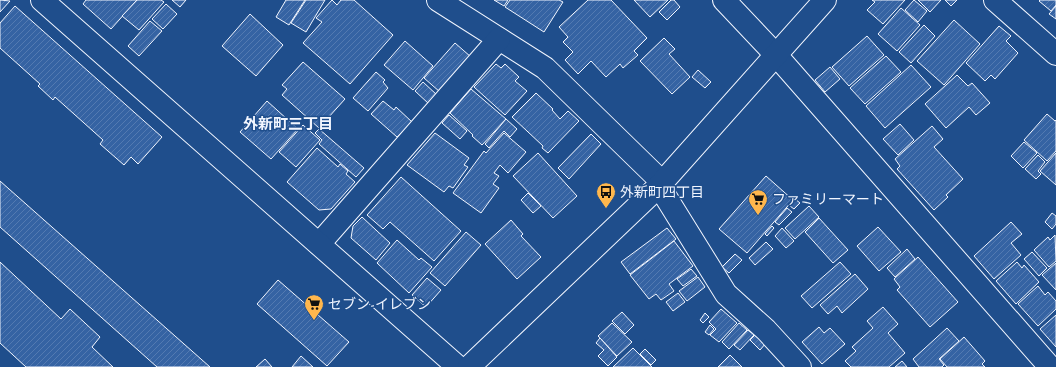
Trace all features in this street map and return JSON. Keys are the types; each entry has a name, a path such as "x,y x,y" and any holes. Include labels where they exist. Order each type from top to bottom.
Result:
{"street":[{"path":"42,0 458,367"},
{"path":"438,0 545,68 661,184 726,294 766,330 800,367"},
{"path":"724,0 776,55 1050,367"},
{"path":"469,367 661,184 825,0"},
{"path":"995,0 1056,54"},
{"path":"319,244 499,39"}],"building":[{"path":"0,0 10,1 0,12"},
{"path":"86,0 137,0 111,29 83,4"},
{"path":"137,0 161,0 164,2 139,30 122,16"},
{"path":"172,0 186,0 180,7"},
{"path":"286,0 305,0 289,25 276,17"},
{"path":"306,0 325,0 306,32 291,23"},
{"path":"332,0 337,5 341,0 354,0 393,35 350,84 303,43 322,22 316,18"},
{"path":"494,0 508,0 504,6"},
{"path":"510,0 559,0 563,2 544,32 505,7"},
{"path":"588,0 611,0 647,38 634,51 638,55 623,68 620,64 606,77 591,61 578,74 565,60 573,52 563,42 568,37 559,27"},
{"path":"634,0 668,0 650,17"},
{"path":"671,0 674,0 680,7 667,20 659,12"},
{"path":"872,0 905,0 883,24 867,10 875,2"},
{"path":"914,0 927,11 918,22 905,10"},
{"path":"918,0 941,0 930,12"},
{"path":"945,0 957,0 951,6"},
{"path":"1056,0 1056,5 1051,11 1039,1"},
{"path":"166,4 177,14 163,29 152,19"},
{"path":"15,6 162,137 138,164 131,157 124,165 100,144 103,140 55,97 53,100 38,86 40,84 0,48 0,23"},
{"path":"1056,6 1056,19 1049,14"},
{"path":"901,8 920,25 897,51 878,34"},
{"path":"250,14 283,45 256,76 222,46"},
{"path":"954,20 980,44 944,85 917,61"},
{"path":"150,21 162,31 139,56 128,46"},
{"path":"924,25 935,36 911,63 899,52"},
{"path":"999,26 1011,36 1006,41 1018,53 995,79 991,75 985,81 966,63"},
{"path":"867,36 884,55 849,86 832,67"},
{"path":"664,38 675,49 669,54 690,77 672,94 640,61"},
{"path":"405,41 433,66 413,90 384,65"},
{"path":"455,43 471,57 440,92 424,78"},
{"path":"886,56 901,72 865,104 850,88"},
{"path":"303,62 345,99 319,128 282,95 287,89 282,85"},
{"path":"496,64 501,68 505,64 519,77 515,81 527,91 505,115 474,87"},
{"path":"911,65 931,87 885,128 866,106"},
{"path":"830,67 840,79 825,92 815,80"},
{"path":"698,70 711,82 705,88 692,77"},
{"path":"376,72 385,80 383,82 388,88 368,111 353,98"},
{"path":"957,75 968,86 972,83 990,103 976,115 969,107 946,128 925,104"},
{"path":"423,82 437,95 429,104 415,91"},
{"path":"471,89 506,119 482,145 450,113"},
{"path":"536,93 553,109 552,110 560,119 568,111 579,121 548,153 542,148 543,146 512,117"},
{"path":"267,101 298,129 271,159 240,132"},
{"path":"383,101 394,110 396,107 412,122 397,137 371,114"},
{"path":"1047,114 1055,121 1056,120 1056,151 1047,161 1024,140"},
{"path":"449,115 467,131 460,139 442,123"},
{"path":"506,119 517,129 510,137 504,131 489,148 485,144"},
{"path":"900,124 914,140 898,155 883,139"},
{"path":"303,125 320,140 296,167 279,152"},
{"path":"932,126 943,139 934,147 963,179 946,195 948,197 934,210 897,169 900,166 895,159"},
{"path":"319,129 364,168 356,177 319,144 322,140 315,133"},
{"path":"435,133 469,158 464,165 468,167 453,188 449,186 444,192 407,165"},
{"path":"504,133 526,152 508,173 500,165 494,173 499,176 493,184 499,188 481,213 453,193 484,151 486,153"},
{"path":"591,134 601,144 569,179 558,168"},
{"path":"1024,142 1037,153 1023,168 1011,156"},
{"path":"317,148 338,167 340,164 348,171 346,174 355,182 331,209 319,210 287,182"},
{"path":"538,153 577,196 553,218 513,176"},
{"path":"1056,153 1056,185 1040,171"},
{"path":"1038,155 1045,162 1038,171 1041,174 1036,179 1025,169"},
{"path":"766,176 793,200 747,253 719,229"},
{"path":"401,177 461,231 434,261 390,222 383,229 367,215"},
{"path":"0,181 210,367 157,367 0,227"},
{"path":"528,193 541,206 533,213 521,200"},
{"path":"795,199 800,203 794,209 790,206"},
{"path":"809,206 819,217 795,239 785,228"},
{"path":"787,208 792,212 779,225 775,222"},
{"path":"1052,213 1056,216 1056,224 1052,229 1045,222"},
{"path":"362,217 390,243 376,260 351,238 353,226"},
{"path":"819,218 848,250 833,263 805,232"},
{"path":"511,220 523,234 521,236 541,257 517,279 485,244"},
{"path":"1011,222 1022,234 1011,243 1021,255 994,279 974,256"},
{"path":"772,226 774,228 767,236 765,234"},
{"path":"878,227 901,252 879,271 857,246"},
{"path":"667,228 676,239 630,274 621,262"},
{"path":"782,228 794,241 786,248 775,236"},
{"path":"466,232 481,245 445,286 430,273"},
{"path":"1055,235 1056,261 1049,267 1034,250 1048,237 1050,240"},
{"path":"397,240 419,260 421,258 432,267 409,293 377,263"},
{"path":"674,241 693,266 669,284 674,291 661,300 656,294 649,299 630,275"},
{"path":"766,242 773,249 755,265 749,258"},
{"path":"907,249 915,259 895,277 887,268"},
{"path":"1032,252 1047,268 1039,276 1024,259"},
{"path":"735,254 742,260 729,273 722,267"},
{"path":"918,257 958,302 930,327 897,290 900,287 894,279"},
{"path":"0,262 61,319 70,309 100,337 92,347 113,367 26,367 0,343"},
{"path":"840,262 851,274 812,308 801,296"},
{"path":"1017,262 1022,268 1024,265 1039,282 1016,304 996,281"},
{"path":"1056,263 1056,290 1042,275"},
{"path":"691,269 697,276 683,286 677,279"},
{"path":"855,274 868,289 842,313 837,306 828,314 820,305"},
{"path":"698,277 705,287 687,301 679,291"},
{"path":"427,278 441,290 426,307 412,295"},
{"path":"278,280 349,342 327,366 257,304"},
{"path":"1038,286 1045,295 1048,292 1056,301 1056,309 1038,326 1018,304"},
{"path":"678,293 685,302 673,311 666,302"},
{"path":"883,307 898,324 888,333 905,353 889,367 851,367 845,361 856,351 852,347 873,328 867,321"},
{"path":"721,309 737,323 719,342 710,335 716,329 709,322"},
{"path":"622,312 634,325 625,334 612,321"},
{"path":"705,313 709,317 703,323 700,320"},
{"path":"1056,315 1056,347 1040,329"},
{"path":"612,323 632,342 617,356 598,336"},
{"path":"739,323 747,330 729,349 722,342"},
{"path":"710,325 714,329 709,335 705,332"},
{"path":"819,327 824,333 830,328 845,344 822,364 802,342"},
{"path":"947,328 959,341 939,359 944,365 942,367 919,367 913,359"},
{"path":"748,330 754,335 740,350 734,345"},
{"path":"756,334 766,343 760,350 750,340"},
{"path":"964,337 985,361 982,364 985,367 947,367 940,359"},
{"path":"600,338 617,357 608,366 598,356 604,350 596,343"},
{"path":"633,348 652,367 613,367"},
{"path":"645,349 656,360 651,365 640,354"},
{"path":"730,355 742,367 718,367"},
{"path":"301,356 313,367 292,367"},
{"path":"265,359 272,367 256,367"},
{"path":"902,361 907,367 895,367"}],"place":[{"name":"外新町四丁目","path":"606,209"},
{"name":"ファミリーマート","path":"758,216"},
{"name":"セブン-イレブン","path":"314,321"}],"district":[{"name":"外新町三丁目","path":"288,124"}]}
